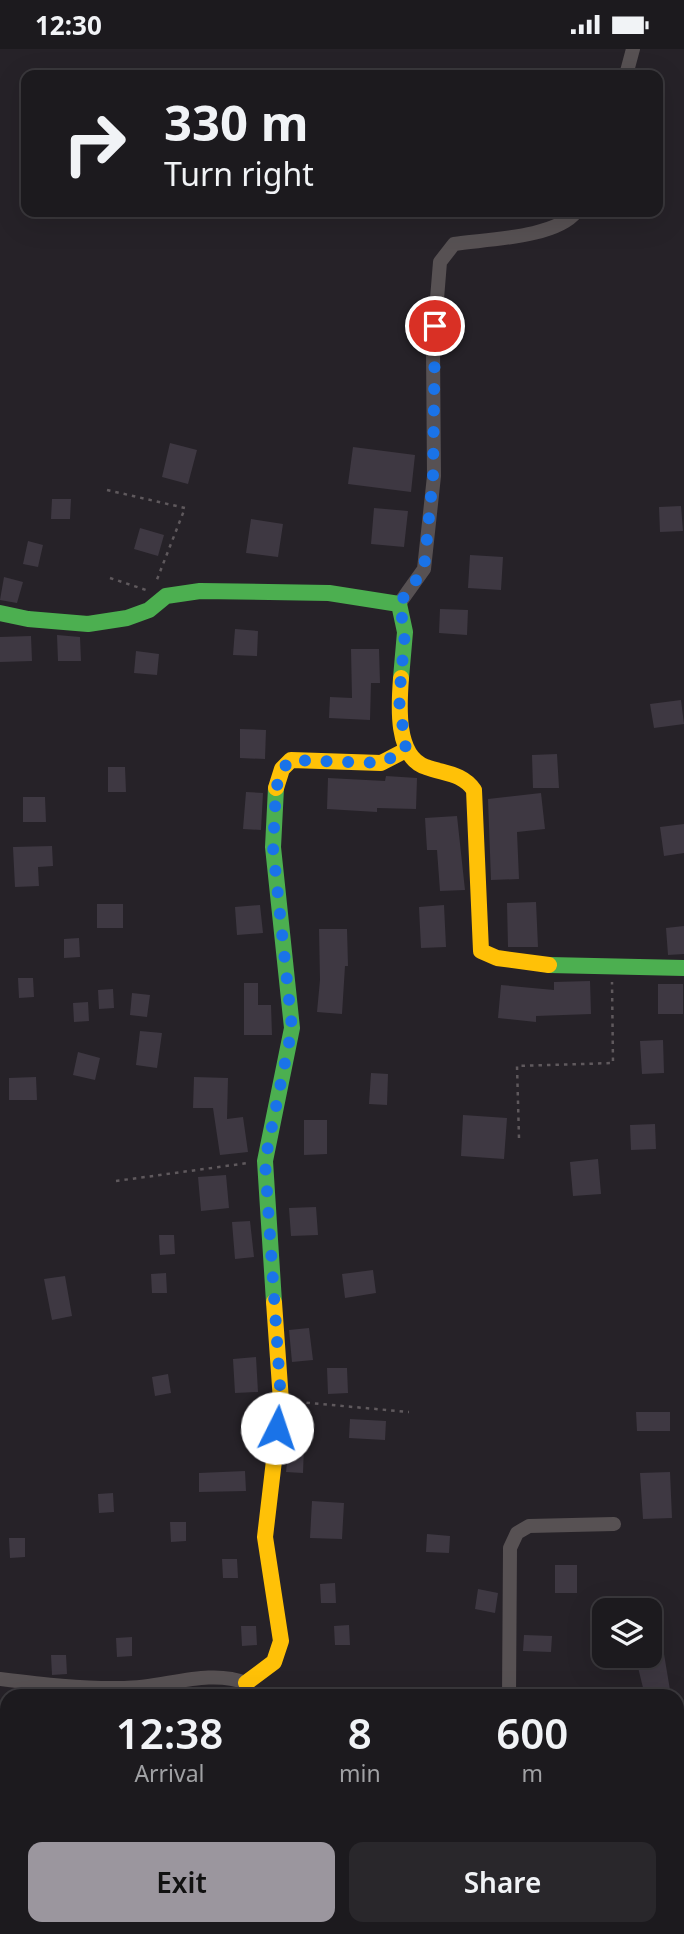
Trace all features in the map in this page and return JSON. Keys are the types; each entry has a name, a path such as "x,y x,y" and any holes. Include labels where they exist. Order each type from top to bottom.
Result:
{"street":[{"path":"627,70 633,49"},
{"path":"572,217 549,230 454,244 440,262 433,348 433,476 424,569 399,604 405,632 399,700 406,750 422,766 465,778 474,790 481,951 493,959 522,964 684,968"},
{"path":"0,613 28,619 88,624 127,618 149,610 166,596 200,591 328,593 399,604"},
{"path":"248,1689 274,1662 281,1641 265,1538 281,1401 265,1161 292,1028 273,848 276,789 282,769 291,760 381,763 406,750"},
{"path":"509,1689 510,1548 517,1533 529,1526 614,1524"},
{"path":"0,1679 64,1687 126,1689 229,1676 246,1689"}],"path":[{"path":"107,490 185,508 152,592 110,578"},
{"path":"519,1138 517,1066 613,1063 612,965"},
{"path":"116,1181 265,1161"},
{"path":"281,1401 409,1412"}],"building":[{"path":"170,443 197,450 188,484 162,477"},
{"path":"353,447 415,455 411,492 348,484"},
{"path":"52,499 71,499 70,519 51,519"},
{"path":"681,506 683,531 660,532 659,507"},
{"path":"374,508 408,511 404,547 371,544"},
{"path":"251,519 283,524 278,557 246,553"},
{"path":"140,528 164,535 158,556 134,549"},
{"path":"28,541 43,545 38,567 23,564"},
{"path":"470,555 503,557 501,590 468,588"},
{"path":"4,577 23,582 17,603 0,600"},
{"path":"440,609 468,610 467,635 439,633"},
{"path":"235,629 258,631 257,656 233,655"},
{"path":"57,635 80,637 81,661 58,661"},
{"path":"31,636 32,661 0,662 0,637"},
{"path":"351,649 379,649 380,683 371,683 370,720 329,718 330,697 352,698"},
{"path":"136,651 159,654 157,675 134,673"},
{"path":"681,700 684,724 654,728 650,704"},
{"path":"240,729 266,730 265,759 240,758"},
{"path":"557,754 559,788 533,788 532,755"},
{"path":"108,767 125,767 126,792 108,792"},
{"path":"386,776 417,778 416,809 377,808 377,812 327,809 328,778 385,781"},
{"path":"246,792 263,793 261,830 243,829"},
{"path":"541,793 545,829 517,832 519,879 491,880 488,799"},
{"path":"23,797 45,797 46,822 23,822"},
{"path":"457,816 465,890 440,891 437,850 427,850 425,818"},
{"path":"684,824 684,853 664,856 660,827"},
{"path":"52,846 53,866 38,867 39,886 15,887 13,847"},
{"path":"536,902 538,947 508,947 507,903"},
{"path":"97,904 123,904 123,928 97,928"},
{"path":"260,905 263,933 237,935 235,907"},
{"path":"444,905 446,947 421,948 419,907"},
{"path":"684,926 684,954 668,955 666,928"},
{"path":"319,929 347,929 348,966 345,966 342,1014 317,1012 320,980"},
{"path":"79,938 80,957 64,958 64,939"},
{"path":"18,978 33,978 34,997 19,998"},
{"path":"590,981 591,1014 536,1016 536,1022 498,1018 501,985 554,990 554,982"},
{"path":"244,983 258,983 258,1005 271,1005 272,1035 244,1035"},
{"path":"658,984 683,984 683,1014 658,1014"},
{"path":"113,989 114,1008 99,1009 98,990"},
{"path":"132,993 150,995 147,1017 130,1015"},
{"path":"88,1002 89,1021 74,1022 73,1003"},
{"path":"140,1031 162,1033 157,1068 136,1065"},
{"path":"663,1040 664,1073 642,1074 640,1041"},
{"path":"78,1052 100,1058 95,1080 73,1075"},
{"path":"371,1073 388,1074 387,1105 369,1104"},
{"path":"36,1077 37,1100 9,1100 9,1078"},
{"path":"194,1077 228,1078 227,1119 243,1117 248,1152 220,1155 213,1108 193,1108"},
{"path":"463,1115 507,1118 504,1159 461,1156"},
{"path":"304,1120 327,1120 327,1154 304,1155"},
{"path":"655,1124 656,1149 631,1150 630,1125"},
{"path":"598,1159 601,1194 573,1196 570,1162"},
{"path":"226,1175 229,1208 201,1211 198,1177"},
{"path":"316,1207 318,1235 291,1236 289,1208"},
{"path":"250,1221 254,1257 235,1259 232,1222"},
{"path":"159,1235 174,1235 175,1254 160,1255"},
{"path":"373,1270 376,1293 345,1298 342,1274"},
{"path":"166,1273 167,1293 152,1293 151,1274"},
{"path":"65,1276 72,1316 52,1320 44,1279"},
{"path":"309,1328 313,1360 292,1362 289,1330"},
{"path":"256,1357 258,1392 235,1393 233,1359"},
{"path":"327,1368 347,1368 348,1393 328,1394"},
{"path":"168,1374 171,1393 155,1396 152,1377"},
{"path":"636,1412 670,1412 670,1431 637,1431"},
{"path":"251,1415 266,1416 264,1437 250,1436"},
{"path":"350,1419 386,1421 385,1440 349,1438"},
{"path":"289,1445 304,1446 303,1473 286,1472"},
{"path":"245,1471 246,1491 199,1492 199,1473"},
{"path":"670,1472 672,1518 643,1519 640,1473"},
{"path":"113,1493 114,1512 99,1513 98,1494"},
{"path":"312,1501 344,1503 342,1539 310,1538"},
{"path":"170,1522 186,1522 186,1541 171,1542"},
{"path":"427,1534 450,1536 449,1553 426,1552"},
{"path":"9,1538 25,1538 25,1557 10,1558"},
{"path":"222,1559 237,1559 238,1578 223,1578"},
{"path":"555,1565 577,1565 577,1593 555,1593"},
{"path":"335,1583 336,1603 321,1603 320,1584"},
{"path":"478,1589 498,1593 495,1613 475,1609"},
{"path":"349,1625 350,1645 335,1645 334,1626"},
{"path":"241,1626 256,1626 257,1645 242,1646"},
{"path":"524,1635 552,1636 551,1652 523,1651"},
{"path":"132,1637 132,1656 117,1657 116,1638"},
{"path":"663,1648 670,1689 643,1689 638,1668 662,1668"},
{"path":"51,1655 66,1655 67,1674 52,1675"}],"traffic: fast":[{"path":"0,613 28,619 88,624 127,618 149,610 166,596 200,591 329,593 399,604 405,632 401,678"},
{"path":"274,1302 265,1161 292,1028 273,847 276,788"},
{"path":"549,965 684,968"}],"traffic: slow":[{"path":"401,678 401,729 409,753 426,767 459,777 474,790 481,951 497,958 549,965"},
{"path":"276,788 282,769 291,760 381,763 406,750"},
{"path":"246,1683 274,1662 281,1641 265,1537 281,1401 274,1302"}],"route":[{"path":"277,1428 281,1401 265,1161 292,1028 273,848 276,789 282,769 291,760 381,763 406,750 399,700 405,632 399,604 424,569 433,476 435,326"}]}
